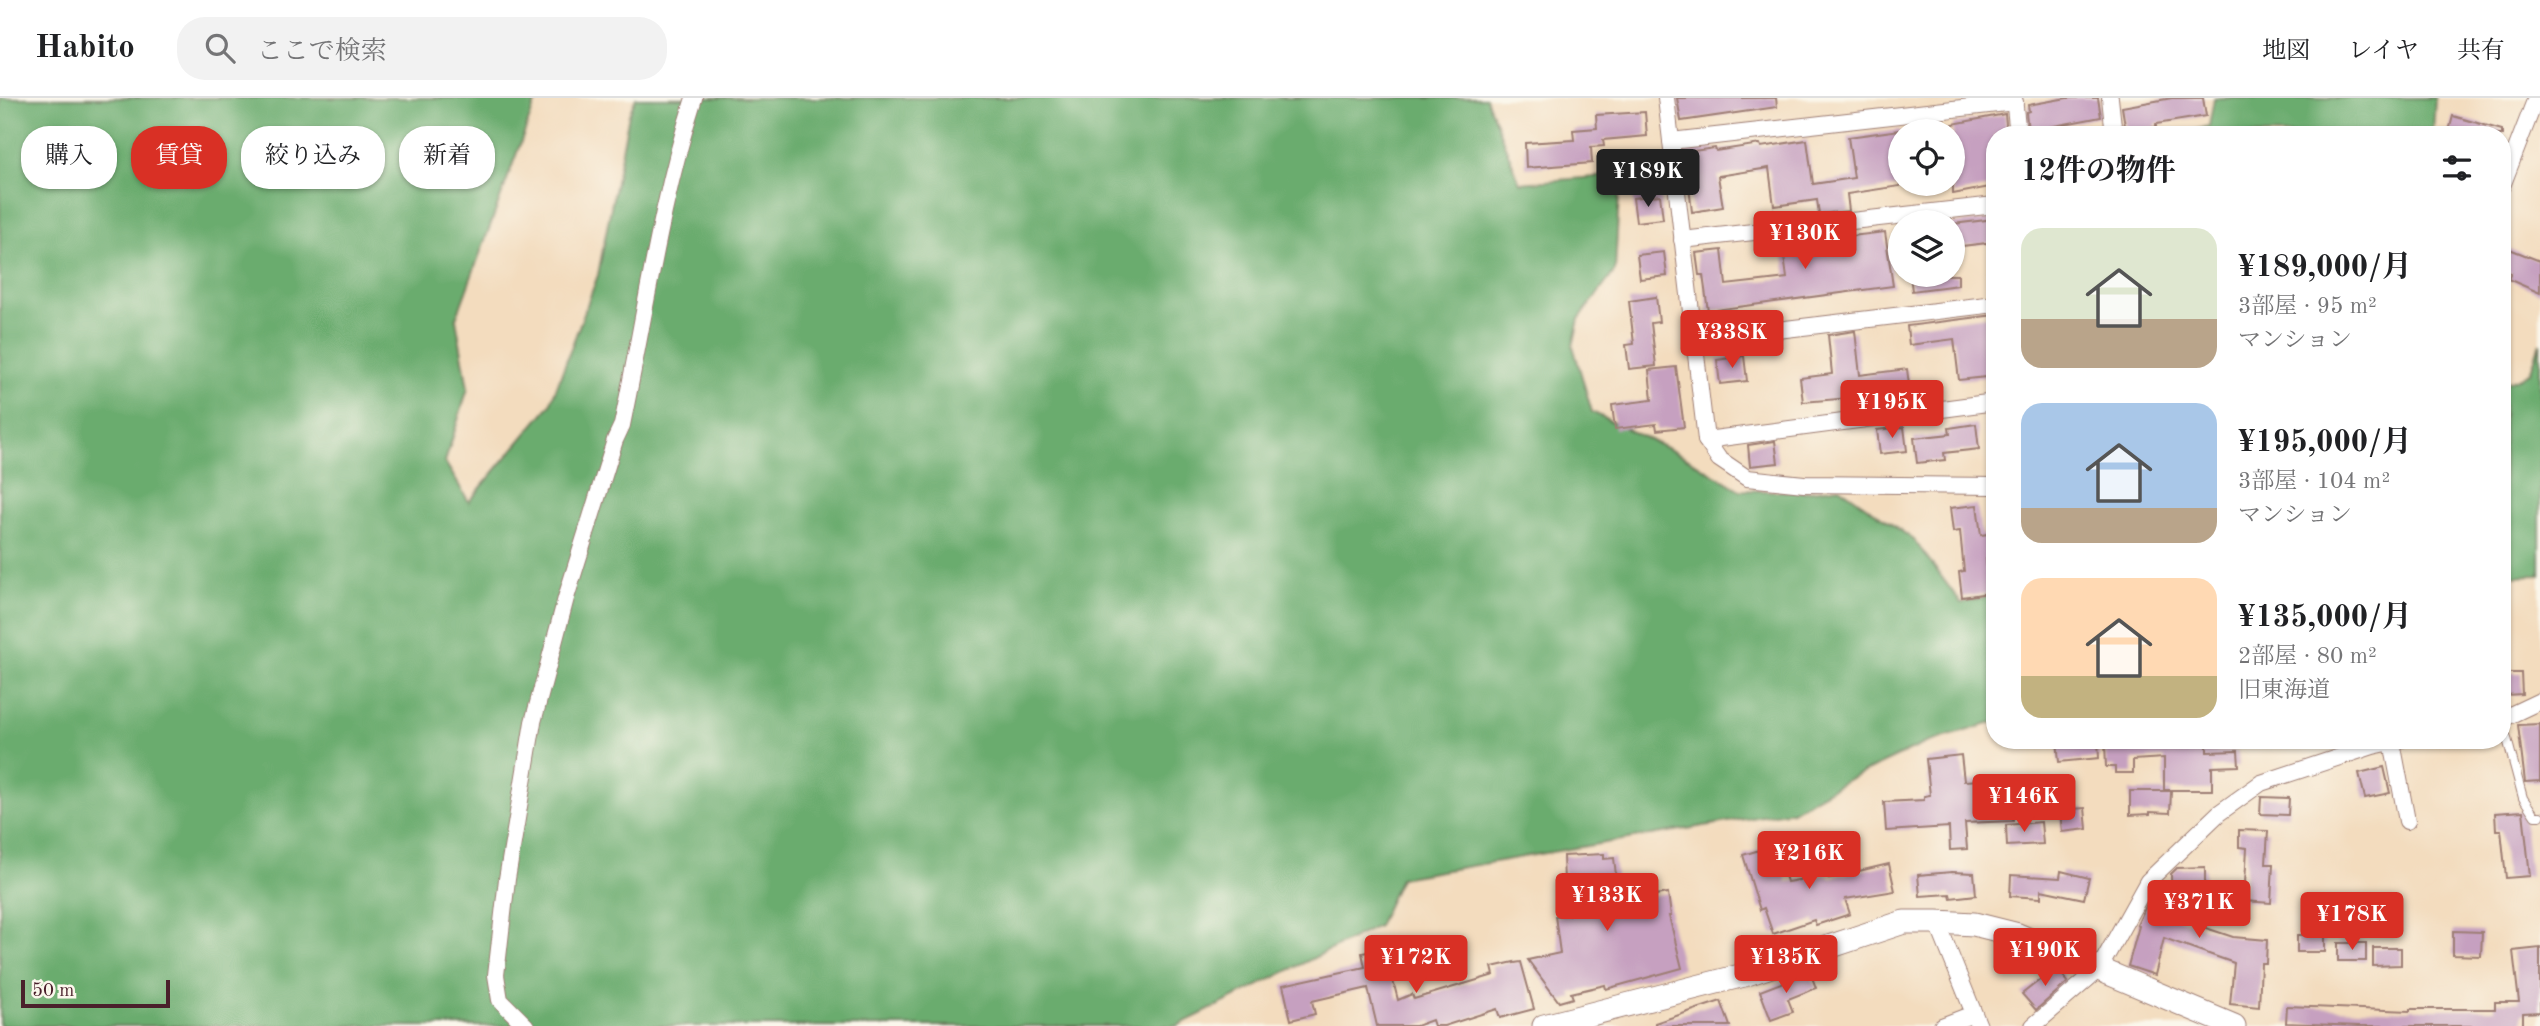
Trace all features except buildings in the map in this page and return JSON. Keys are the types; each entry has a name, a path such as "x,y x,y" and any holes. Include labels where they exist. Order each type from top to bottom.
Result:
{"street":[{"path":"526,1026 500,1000 496,975 507,879 533,722 566,598 622,425 663,220 683,131 694,98"},
{"path":"1665,98 1706,440 1719,459 1747,478 1804,484 1986,486"},
{"path":"2110,98 2113,126"},
{"path":"2511,163 2536,98"},
{"path":"1671,141 2014,100 2017,126"},
{"path":"1682,240 1986,206"},
{"path":"1694,340 1986,305"},
{"path":"1706,440 1986,403"},
{"path":"2511,715 2540,701"},
{"path":"2033,1026 2099,969 2148,881 2219,813 2261,783 2356,749"},
{"path":"2397,749 2407,821"},
{"path":"1544,1026 1744,975 1903,922 1937,922 1974,924 2018,935 2234,1026"},
{"path":"1937,922 1976,1020 1942,1026"}],"lane":[{"path":"2510,749 2523,799 2535,816 2540,816"}],"green space":[{"path":"0,98 537,98 456,319 468,388 445,462 469,502 550,405 598,275 629,114 636,98 1486,98 1520,183 1620,175 1615,271 1579,319 1573,346 1592,412 1687,458 1740,490 1803,492 1839,487 1914,540 1961,603 1986,596 1986,725 1926,743 1849,779 1792,811 1400,878 1378,926 1177,1026 0,1026"},
{"path":"2214,98 2435,98 2433,126 2209,126"},
{"path":"2540,343 2540,575 2511,576 2511,381 2530,373"}]}
